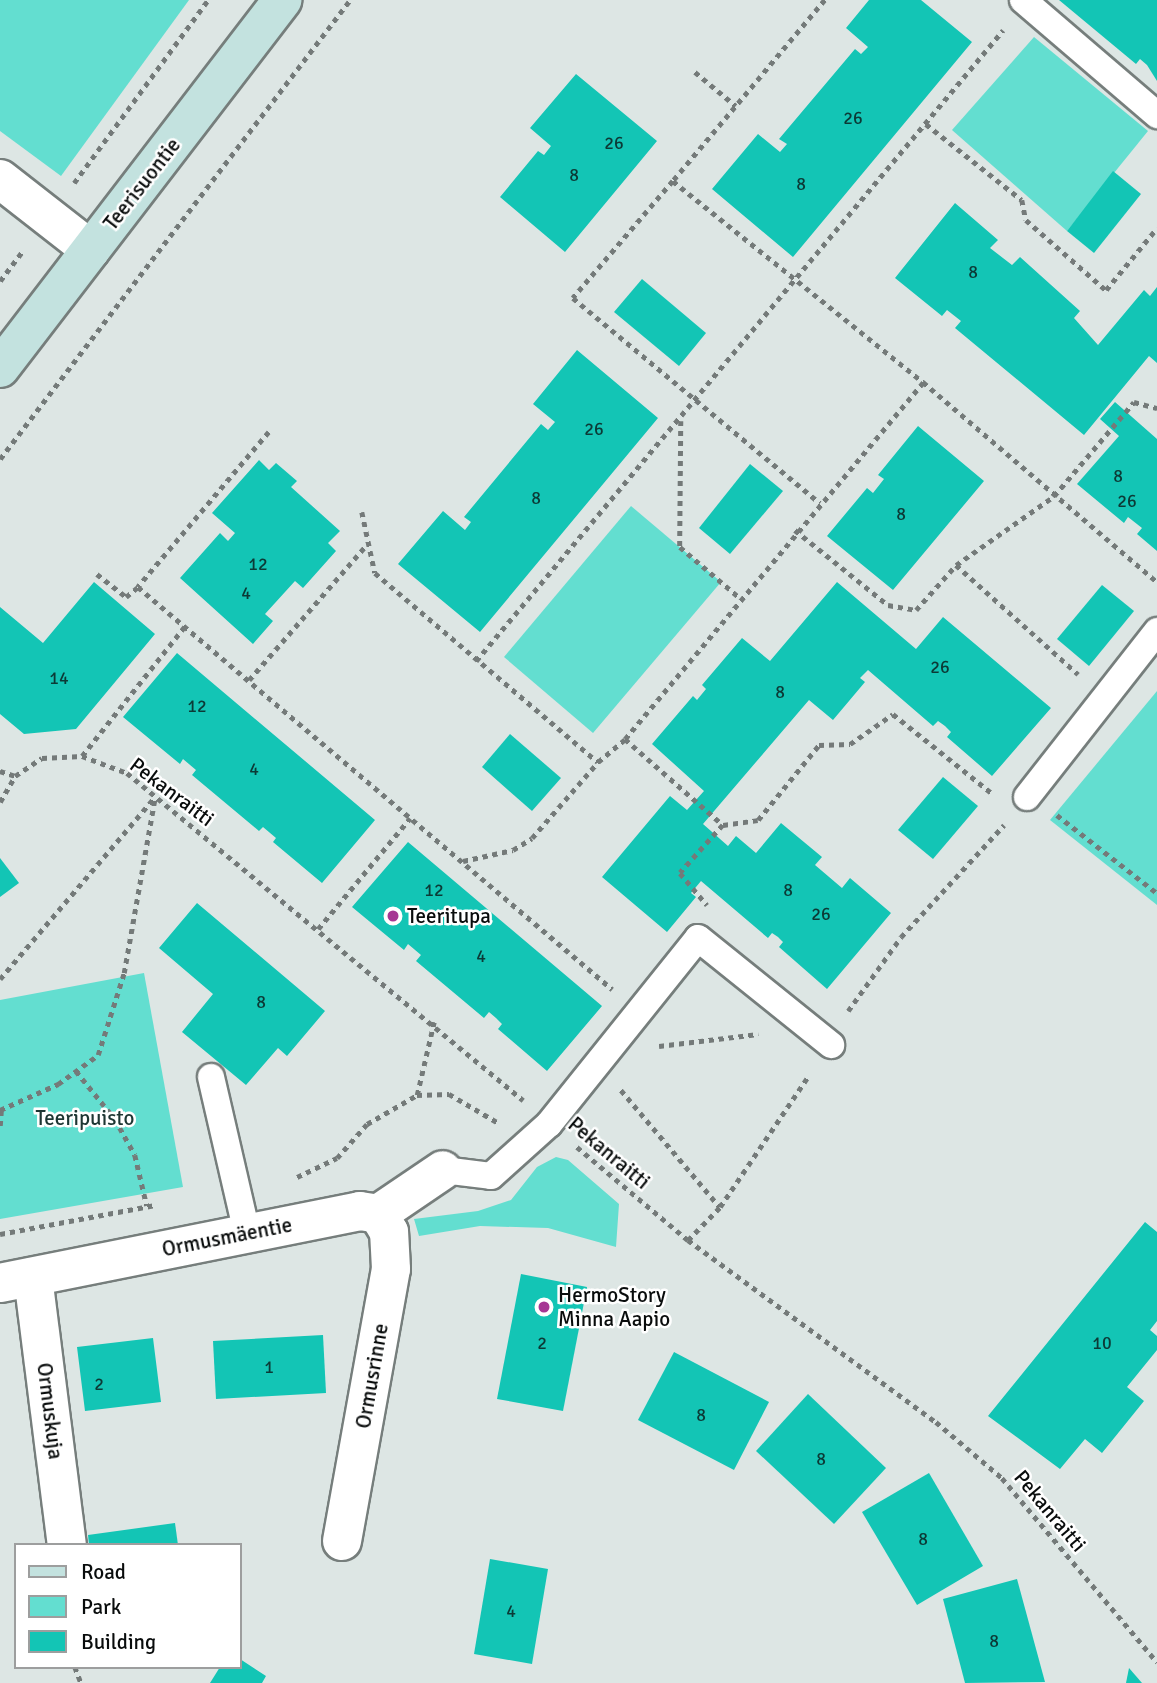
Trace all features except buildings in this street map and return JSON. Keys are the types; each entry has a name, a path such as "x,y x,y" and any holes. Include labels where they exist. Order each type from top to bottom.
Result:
{"main road":[{"name":"Teerisuontie","path":"0,368 282,0"}],"street":[{"path":"0,179 91,250"},
{"path":"378,1214 443,1170"},
{"name":"Ormusmäentie","path":"17,1280 359,1211 378,1214"},
{"name":"Ormusrinne","path":"342,1541 391,1269 389,1232 378,1214"},
{"name":"Ormuskuja","path":"17,1280 67,1543"}],"lane":[{"path":"1024,1 1157,115"},
{"path":"1021,804 1157,631"},
{"path":"443,1170 491,1176 549,1124 698,938 822,1036"},
{"path":"211,1077 247,1233"}],"path":[{"path":"0,281 208,0"},
{"path":"0,459 350,0"},
{"path":"820,503 699,398 573,298 825,0"},
{"path":"476,661 798,281 1024,1"},
{"path":"695,72 736,106"},
{"path":"926,124 1022,200 1026,220 1106,290 1157,228"},
{"path":"673,181 923,382 1157,582"},
{"path":"462,861 513,850 532,838 598,762 625,739 795,530 923,382"},
{"path":"795,530 888,605 916,610 956,565 1054,496 1133,402 1157,408"},
{"path":"681,420 680,547 740,598"},
{"path":"97,574 126,597 138,587 269,432"},
{"path":"362,512 374,573 598,762"},
{"path":"249,680 368,542"},
{"path":"956,565 1105,698"},
{"path":"138,587 639,1012"},
{"path":"82,756 185,626"},
{"path":"696,887 680,873 723,825 758,820 819,745 850,744 893,714 1021,804 1157,893"},
{"path":"625,739 723,825"},
{"name":"Pekanraitti","path":"15,776 42,758 82,756 127,773 434,1022 549,1124 688,1240 936,1422 1002,1478 1157,1662"},
{"path":"0,771 15,776 0,802"},
{"path":"0,979 155,796"},
{"path":"0,1126 1,1110 76,1071 98,1055 111,1025 155,796"},
{"path":"688,1240 720,1207 822,1036 901,937 1021,804"},
{"path":"318,929 410,818"},
{"path":"417,1095 434,1022"},
{"path":"604,1058 822,1036"},
{"path":"604,1058 720,1207"},
{"path":"76,1071 115,1119 135,1155 147,1206"}],"green space":[{"path":"0,0 189,0 61,176 0,131"},
{"path":"1034,37 1148,131 1067,231 952,130"},
{"path":"631,506 721,582 593,733 504,657"},
{"path":"1157,691 1157,905 1050,820"},
{"name":"Teeripuisto","path":"144,973 183,1187 0,1219 0,1000"},
{"path":"556,1157 568,1160 619,1204 616,1247 548,1228 480,1226 419,1236 414,1219 478,1211 511,1200 537,1167"}],"place":[{"name":"Teeritupa","path":"393,916"},
{"name":"HermoStory Minna Aapio","path":"544,1307"}]}
